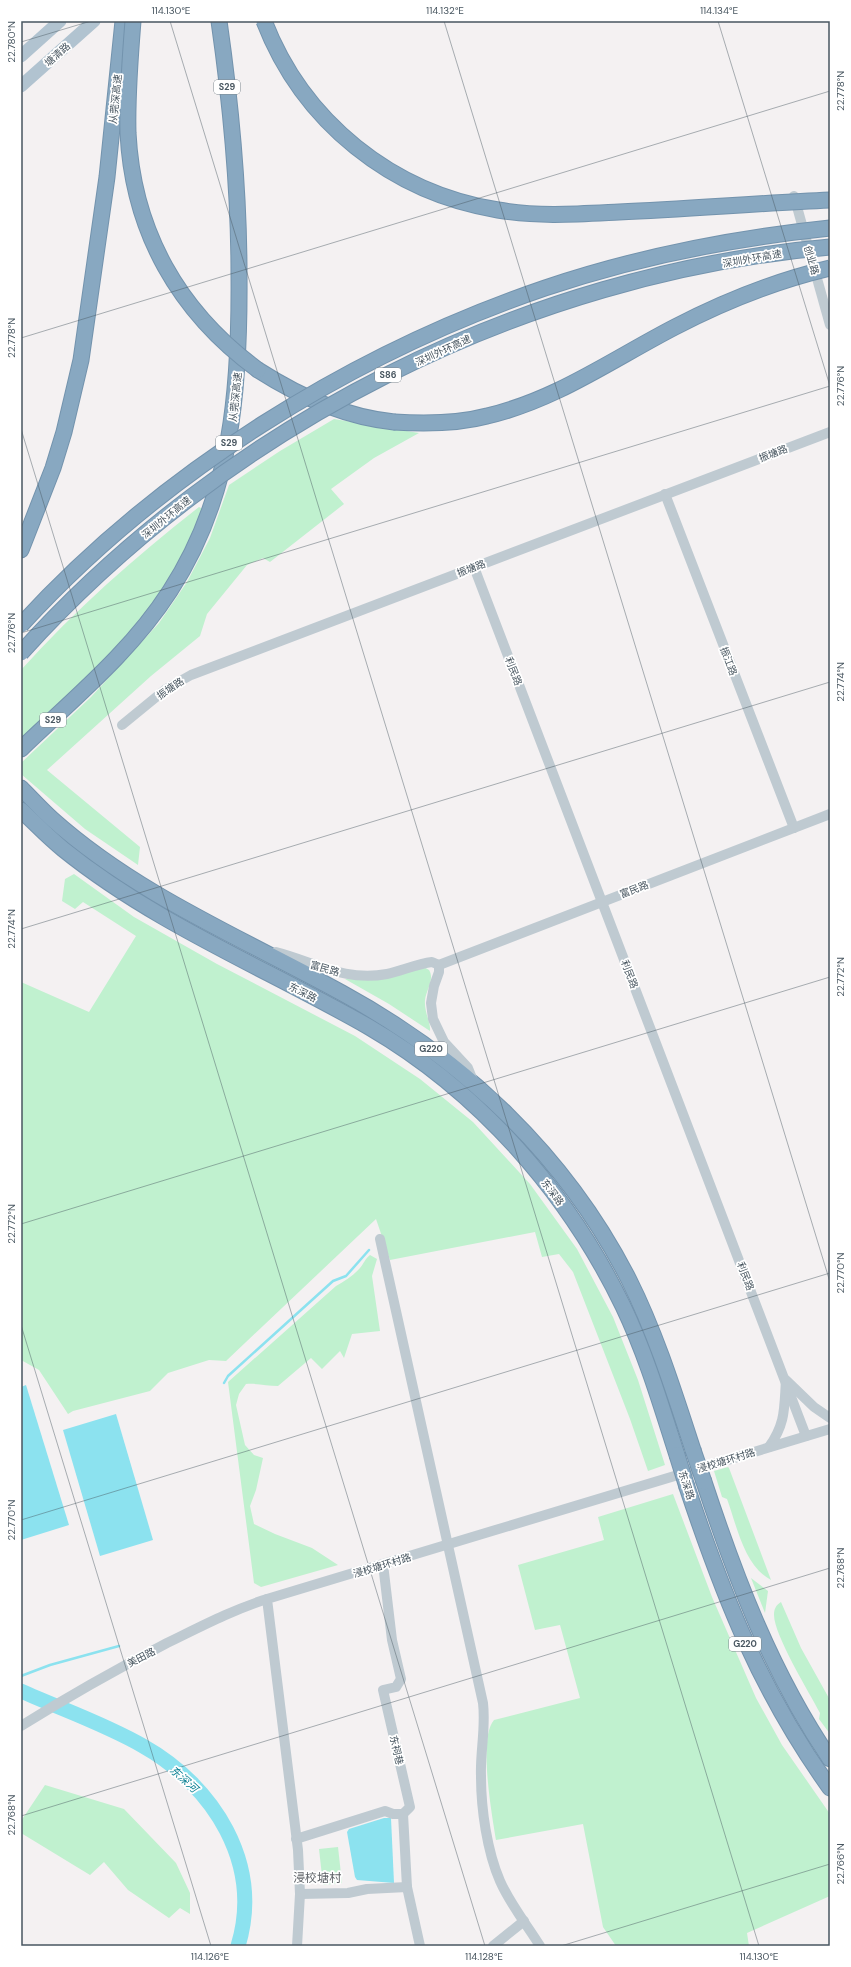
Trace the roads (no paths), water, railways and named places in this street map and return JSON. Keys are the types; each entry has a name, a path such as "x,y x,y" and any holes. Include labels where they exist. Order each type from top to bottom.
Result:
{"highway":[{"name":"从莞深高速","path":"21,550 60,446 81,360 107,177 123,21"},
{"path":"133,21 128,102 128,134 135,185 146,224 164,266 193,310 216,336 258,370 294,392 325,406 359,416 394,422 421,423 461,421 487,417 524,405 572,384 673,328 720,305 780,282 830,268"},
{"name":"从莞深高速","path":"21,750 84,690 135,637 170,592 189,559 205,524 223,470 234,415 239,346 239,251 234,153 219,21"},
{"path":"264,21 277,50 299,87 343,137 376,163 400,177 456,201 514,212 570,214 830,200"},
{"name":"深圳外环高速","path":"21,624 92,554 160,497 208,461 308,398 412,343 466,318 519,297 602,271 716,244 773,234 830,228"},
{"name":"深圳外环高速","path":"21,653 82,590 181,505 223,474 289,431 380,379 479,333 529,314 581,297 633,282 700,267 767,254 830,247"},
{"name":"东深路","path":"21,788 52,819 110,863 171,902 379,1014 439,1054 510,1116 550,1161 582,1202 607,1240 629,1280 648,1321 664,1363 728,1554 756,1625 793,1700 830,1759"},
{"name":"东深路","path":"21,810 60,848 120,890 204,941 371,1028 434,1072 492,1122 528,1161 581,1230 624,1308 641,1349 725,1596 756,1667 794,1735 830,1788"}],"main road":[{"path":"21,56 60,21"},
{"name":"塘清路","path":"21,86 94,21"}],"street":[{"name":"创业路","path":"794,196 830,325"},
{"name":"振塘路","path":"122,725 166,689 191,675 830,432"},
{"name":"振江路","path":"665,494 794,828"},
{"name":"利民路","path":"474,567 786,1380 806,1436"},
{"name":"富民路","path":"258,949 277,952 328,970 351,975 386,974 432,962 439,965 830,814"},
{"path":"439,965 439,972 434,986 431,1003 433,1019 440,1036 448,1048 468,1068 474,1083"},
{"path":"380,1239 484,1710 481,1775 482,1798 487,1830 500,1881 540,1946"},
{"name":"利民路","path":"786,1380 814,1407 830,1418"},
{"name":"利民路","path":"769,1447 779,1432 782,1424 786,1380"},
{"name":"浸校塘环村路","path":"267,1599 830,1428"},
{"name":"东祠巷","path":"383,1564 392,1640 401,1679 396,1686 383,1690 410,1807 403,1814 407,1887 420,1946"},
{"path":"267,1599 296,1839 300,1894 297,1946"},
{"name":"美田路","path":"21,1726 87,1685 195,1629 232,1612 267,1599"},
{"path":"296,1839 385,1811 393,1814 403,1814"},
{"path":"300,1894 348,1893 367,1889 407,1887"},
{"path":"493,1946 524,1921"}],"water":[{"path":"26,1385 69,1525 21,1540 21,1387"},
{"path":"116,1414 153,1540 100,1556 63,1430"},
{"path":"384,1818 391,1818 394,1883 357,1880 355,1877 347,1832 349,1829"}],"waterway":[{"path":"224,1383 228,1376 333,1281 346,1276 369,1250"},
{"path":"21,1676 50,1665 119,1646"},
{"name":"东深河","path":"21,1691 98,1724 143,1746 168,1763 191,1783 211,1805 226,1830 238,1857 244,1886 244,1916 238,1946"}],"district":[{"name":"浸校塘村","path":"317,1878"}]}
